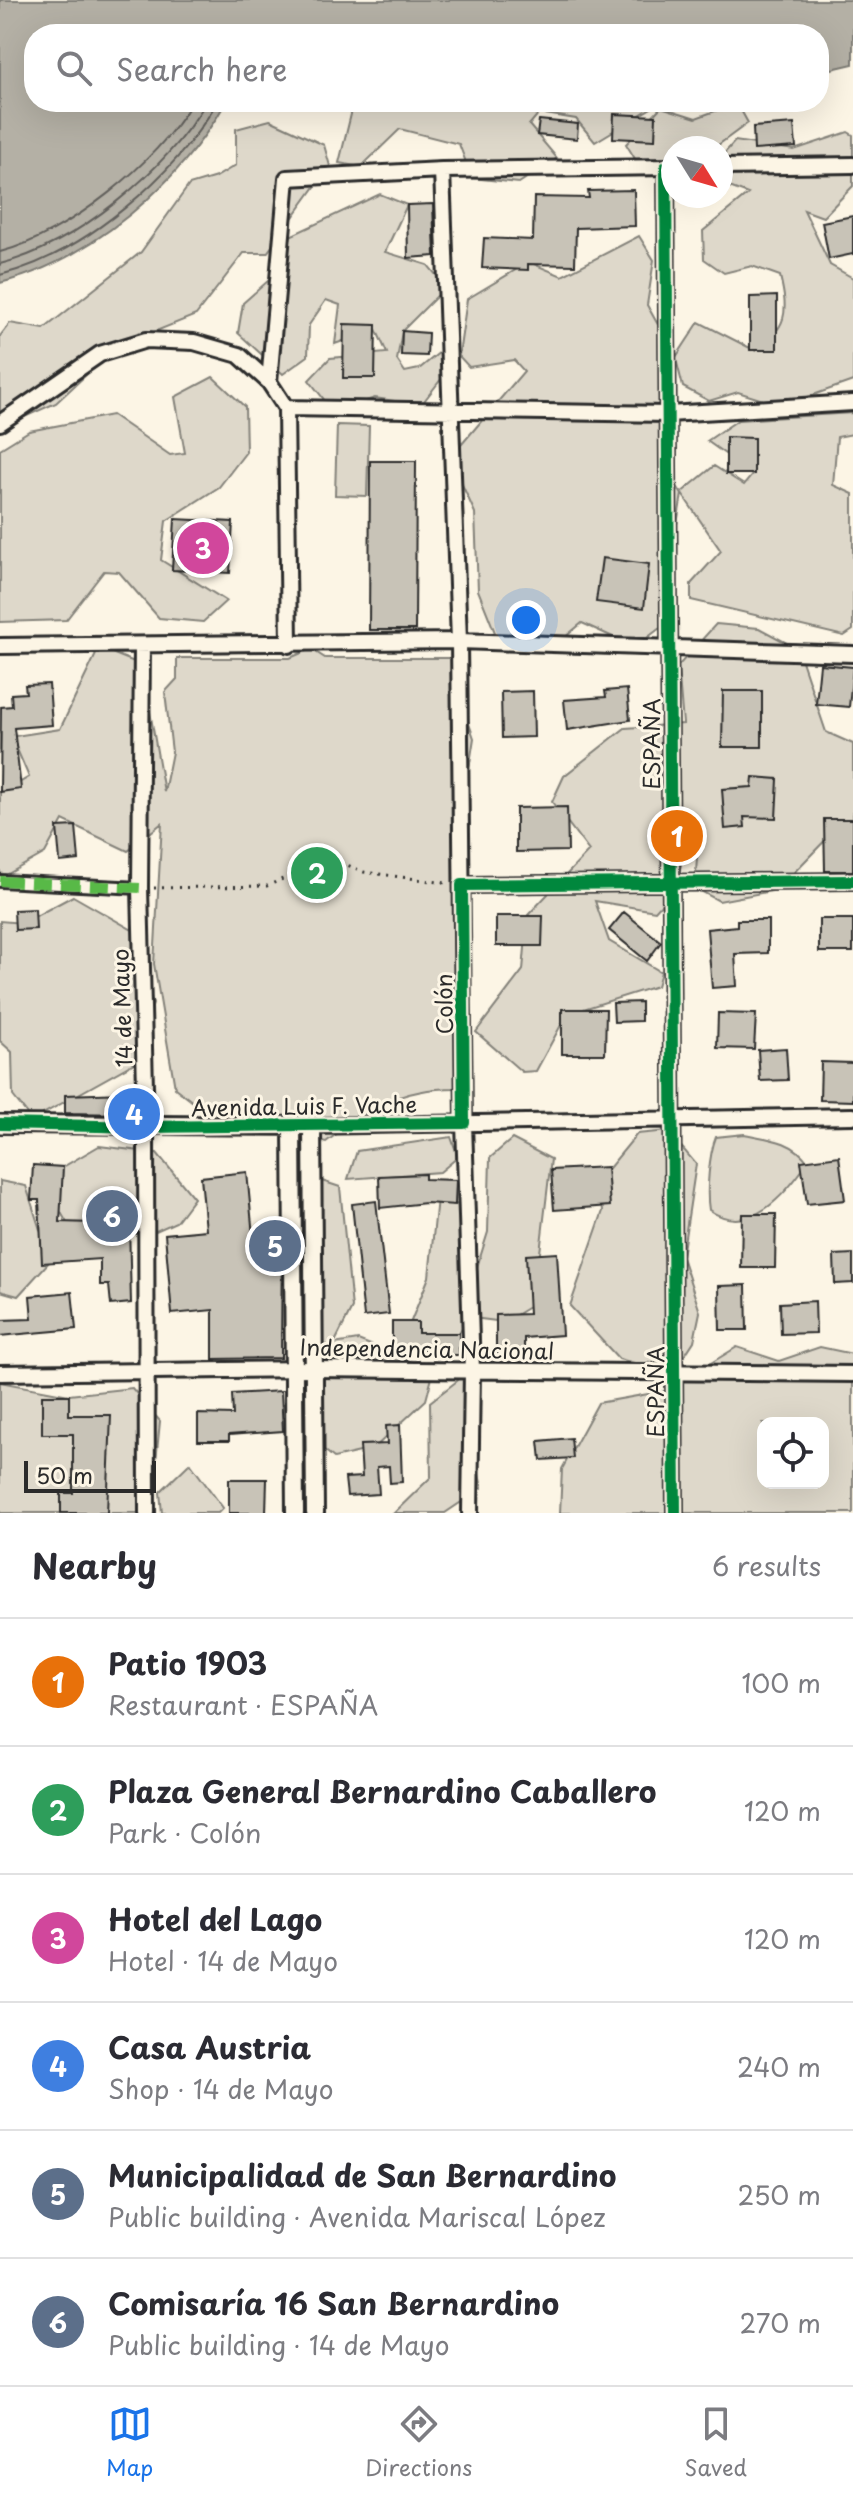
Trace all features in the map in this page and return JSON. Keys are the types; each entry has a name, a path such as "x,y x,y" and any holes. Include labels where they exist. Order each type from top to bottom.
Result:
{"street":[{"path":"733,167 853,165"},
{"path":"269,382 287,178 442,170 661,167"},
{"name":"Colón","path":"442,170 459,641 464,1123 472,1371 470,1513"},
{"name":"ESPAÑA","path":"669,208 675,1513"},
{"path":"0,423 100,354 146,340 194,342 239,355 269,382 286,408 289,645"},
{"path":"286,408 451,413 668,414 853,403"},
{"path":"0,646 459,641 853,654"},
{"name":"14 de Mayo","path":"142,645 140,888 146,1127 147,1513"},
{"path":"0,881 140,888"},
{"path":"462,885 853,881"},
{"name":"Avenida Luis F. Vache","path":"0,1124 312,1126 853,1116"},
{"path":"292,1125 295,1513"},
{"path":"312,1126 315,1513"},
{"name":"Independencia Nacional","path":"0,1373 312,1369 853,1374"}],"path":[{"path":"140,888 267,886 321,862 347,865 364,872 462,885"}],"shaded area":[{"path":"352,112 644,112 595,142 576,119 539,113 529,125 557,158 519,183 472,178 459,144 400,129 361,167 339,163"},
{"path":"656,112 677,112 696,118 712,112 742,112 748,123 730,136 661,136 661,161 637,162 626,144"},
{"path":"270,120 324,145 330,166 267,253 244,253 196,315 116,347 56,403 0,428 0,336 10,323 44,329 141,252 189,185 216,177 236,165 236,129"},
{"path":"848,132 853,135 853,186 823,217 804,210 830,265 853,278 853,381 782,406 738,392 709,401 683,387 676,359 664,410 664,444 672,477 681,493 714,466 744,485 753,474 707,441 738,420 853,413 853,434 837,437 833,485 853,494 853,630 844,636 691,600 691,584 721,551 682,494 660,628 635,647 582,623 547,652 500,645 478,590 475,513 450,458 524,371 514,360 469,367 459,356 421,405 375,398 333,411 309,380 330,358 387,353 376,329 335,344 340,305 326,300 309,325 308,356 283,374 238,333 243,303 277,273 273,259 290,236 380,194 407,205 385,252 428,265 446,287 402,331 397,360 405,372 419,369 451,343 459,355 467,299 529,262 562,276 639,236 654,260 647,305 676,357 699,322 756,351 780,327 783,319 785,310 780,276 752,266 724,273 704,259 703,231 748,194 733,188 735,141 794,150"},
{"path":"213,377 245,407 246,452 219,487 166,521 161,560 226,601 203,622 159,618 119,572 104,571 66,620 0,622 0,449 29,431 112,415 170,455 185,453 175,397"},
{"path":"337,425 369,426 367,496 335,495"},
{"path":"716,624 759,628 798,649 826,732 853,744 853,821 840,825 777,890 719,901 695,888 698,842 689,832 675,889 655,911 595,901 609,941 661,972 657,986 567,1014 536,1071 522,1072 476,1032 523,970 528,915 589,851 552,802 564,776 625,728 683,724 678,666"},
{"path":"99,648 142,665 164,792 172,752 165,692 177,679 177,658 290,658 311,649 325,658 458,658 458,692 474,738 457,845 460,1048 456,1054 456,1088 401,1096 371,1110 326,1142 211,1116 175,1088 154,964 162,823 128,851 63,820 45,853 6,875 0,873 0,785 7,790 29,777 16,747 0,750 0,734 3,738 60,729"},
{"path":"73,896 134,931 153,1004 134,1063 32,1120 13,1096 12,1052 0,1041 0,921 23,923"},
{"path":"668,1131 696,1164 682,1257 700,1312 694,1341 673,1373 619,1359 570,1306 603,1211 600,1179 637,1134"},
{"path":"744,1134 787,1145 808,1162 789,1187 766,1208 753,1216 739,1219 724,1217 709,1210 709,1173 714,1144 716,1137"},
{"path":"451,1137 458,1157 440,1172 348,1179 357,1151"},
{"path":"512,1139 551,1159 534,1304 504,1322 473,1318 470,1313 459,1333 418,1349 407,1331 429,1277 437,1198 471,1209 473,1280 488,1232 490,1158"},
{"path":"99,1146 157,1153 194,1198 176,1222 147,1235 70,1228 49,1192 63,1167"},
{"path":"319,1180 340,1187 352,1308 334,1344 358,1340 434,1370 426,1400 373,1449 334,1458 306,1435 300,1402 333,1345 304,1348 288,1307 310,1236 300,1192"},
{"path":"0,1181 26,1186 50,1261 18,1296 0,1291"},
{"path":"737,1347 779,1361 820,1347 853,1354 853,1513 560,1513 562,1469 598,1403 665,1391"},
{"path":"466,1374 480,1390 471,1436 482,1488 445,1513 394,1513 431,1477 430,1402"},
{"path":"0,1382 69,1395 132,1388 160,1421 151,1513 0,1513"},
{"path":"190,1463 223,1508 218,1513 162,1513 160,1492"}],"water":[{"path":"0,0 853,0 853,64 829,70 829,24 24,24 24,112 220,112 184,161 159,189 130,214 68,256 0,283"}],"building":[{"path":"614,114 656,116 655,140 613,138"},
{"path":"539,120 578,124 577,139 537,135"},
{"path":"794,124 796,147 754,150 753,127"},
{"path":"634,190 635,226 576,228 575,265 528,264 528,270 482,268 484,238 533,240 534,197 589,198 588,191"},
{"path":"433,204 435,256 408,258 407,205"},
{"path":"853,216 853,254 829,259 822,222"},
{"path":"777,296 777,350 750,350 750,297"},
{"path":"344,324 376,325 375,378 343,378"},
{"path":"402,331 428,333 427,356 401,355"},
{"path":"726,437 754,438 754,474 726,474"},
{"path":"370,461 416,461 415,630 369,630"},
{"path":"175,519 233,522 230,573 172,570"},
{"path":"602,558 649,564 644,608 596,602"},
{"path":"820,664 853,667 849,707 816,704"},
{"path":"49,684 52,725 14,728 21,789 0,792 1,707 12,706 11,694 26,693 25,685"},
{"path":"627,689 630,720 567,730 564,700 606,697 605,691"},
{"path":"533,691 534,737 502,738 501,692"},
{"path":"723,691 762,691 762,747 722,747"},
{"path":"753,777 778,779 776,818 744,817 745,827 725,829 722,789 752,787"},
{"path":"567,807 568,851 516,852 516,808"},
{"path":"824,819 853,819 853,871 825,871"},
{"path":"76,826 79,860 60,862 57,827"},
{"path":"35,909 36,929 15,930 14,910"},
{"path":"624,912 661,942 647,961 609,930"},
{"path":"496,916 543,916 542,946 496,946"},
{"path":"819,919 853,919 853,952 819,952"},
{"path":"737,920 768,920 768,953 735,954 737,986 712,988 707,929 737,926"},
{"path":"641,1002 641,1021 614,1022 613,1003"},
{"path":"562,1009 606,1009 605,1054 562,1054"},
{"path":"718,1013 756,1014 754,1049 717,1048"},
{"path":"786,1048 788,1080 760,1081 758,1050"},
{"path":"821,1062 853,1063 853,1101 820,1100"},
{"path":"125,1093 125,1114 65,1113 65,1095"},
{"path":"839,1156 845,1200 807,1204 801,1161"},
{"path":"33,1165 63,1167 60,1222 129,1224 131,1303 111,1305 109,1285 100,1285 100,1259 42,1263 39,1200 31,1200"},
{"path":"607,1167 610,1206 554,1210 551,1170"},
{"path":"247,1172 253,1236 282,1235 281,1358 213,1359 213,1310 172,1314 165,1234 206,1230 201,1177"},
{"path":"425,1174 425,1179 456,1180 455,1205 426,1203 380,1208 379,1176"},
{"path":"376,1201 389,1314 364,1317 352,1204"},
{"path":"742,1214 776,1214 775,1268 741,1268"},
{"path":"557,1253 562,1335 524,1338 524,1352 496,1353 496,1315 529,1314 526,1255"},
{"path":"853,1254 853,1283 835,1284 834,1255"},
{"path":"746,1285 747,1330 720,1330 719,1286"},
{"path":"72,1292 76,1329 0,1336 0,1320 32,1319 30,1296"},
{"path":"815,1301 816,1333 781,1334 780,1303"},
{"path":"392,1322 418,1322 418,1333 459,1333 459,1355 431,1355 431,1349 392,1350"},
{"path":"281,1391 283,1431 229,1435 229,1441 198,1441 198,1414 233,1415 232,1394"},
{"path":"42,1395 69,1395 69,1415 111,1415 107,1513 61,1513 61,1493 73,1493 73,1434 42,1434"},
{"path":"400,1425 402,1482 390,1483 389,1466 377,1467 379,1494 347,1496 345,1478 362,1477 360,1445 387,1444 386,1426"},
{"path":"571,1438 573,1458 541,1460 539,1441"},
{"path":"229,1479 267,1479 266,1513 229,1513"}],"marked path":[{"path":"0,881 140,888"}],"cycle path":[{"path":"666,208 675,1513"},
{"path":"0,1124 146,1127 464,1123 462,885 853,881"}],"place":[{"name":"Hotel del Lago","path":"203,548"},
{"name":"Patio 1903","path":"677,836"},
{"name":"Plaza General Bernardino Caballero","path":"317,873"},
{"name":"Casa Austria","path":"134,1114"},
{"name":"Comisaría 16 San Bernardino","path":"112,1216"},
{"name":"Municipalidad de San Bernardino","path":"275,1246"}]}
